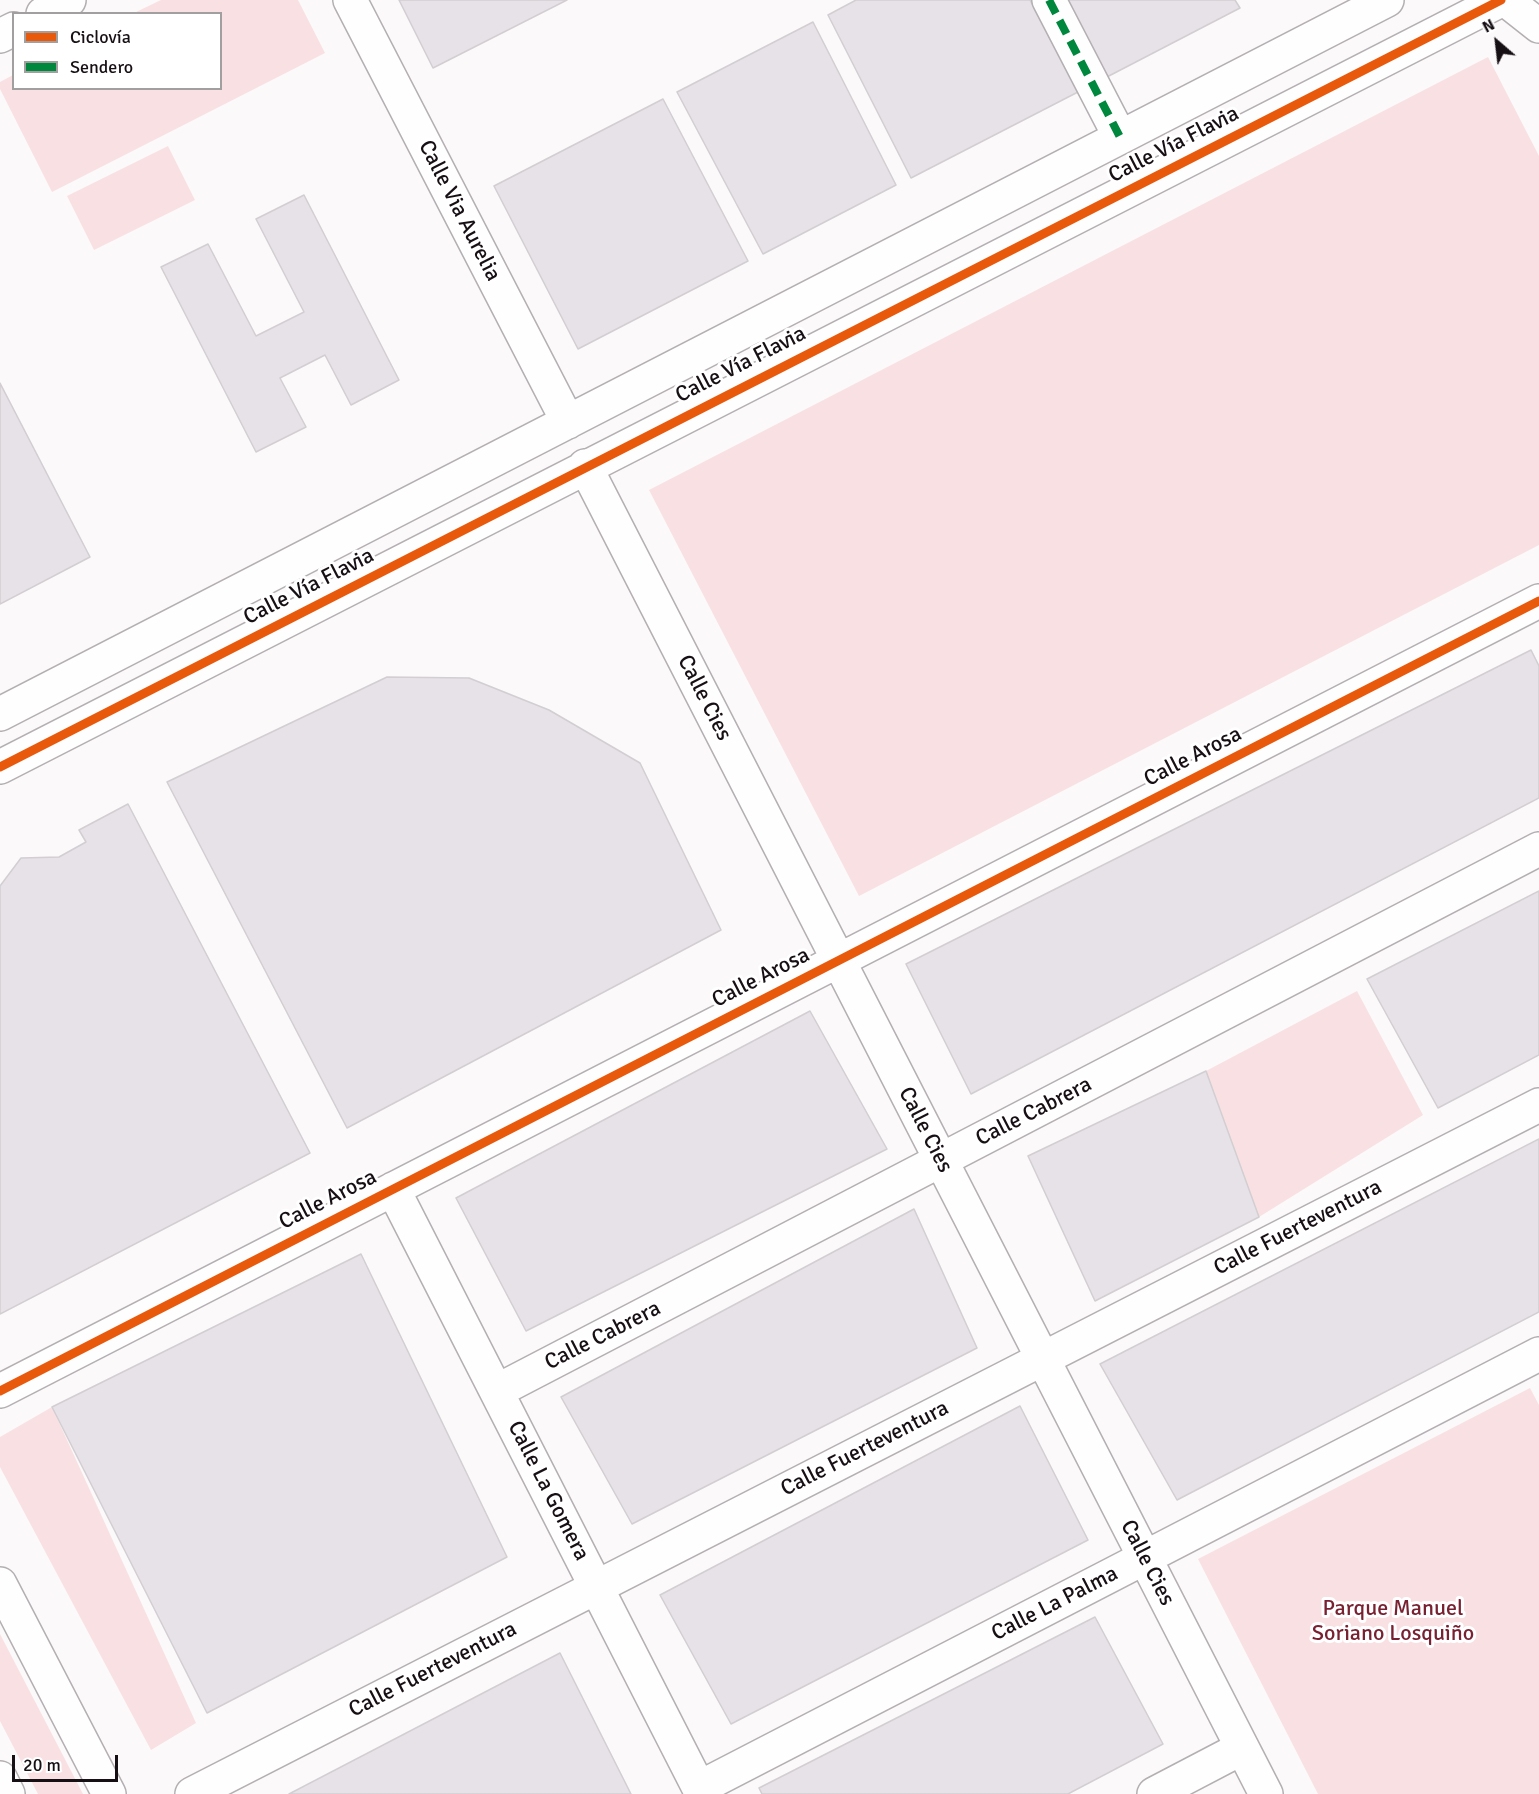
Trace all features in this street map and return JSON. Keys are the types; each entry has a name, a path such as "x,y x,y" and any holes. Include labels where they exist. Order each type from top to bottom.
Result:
{"street":[{"path":"47,12 69,0"},
{"name":"Calle Via Aurelia","path":"350,0 568,422"},
{"path":"1049,0 1120,137"},
{"name":"Calle Vía Flavia","path":"0,714 1387,0"},
{"name":"Calle Vía Flavia","path":"0,767 585,466 1501,0"},
{"path":"1506,0 1539,26"},
{"name":"Calle Cies","path":"585,466 1266,1794"},
{"name":"Calle Arosa","path":"0,1391 1539,601"},
{"name":"Calle Cabrera","path":"497,1391 1539,849"},
{"name":"Calle Fuerteventura","path":"192,1794 1539,1105"},
{"name":"Calle La Gomera","path":"393,1189 701,1791"},
{"name":"Calle La Palma","path":"701,1791 1539,1354"},
{"path":"0,1584 109,1794"},
{"path":"1154,1794 1242,1748"},
{"path":"0,1778 8,1794"}],"green space":[{"path":"161,0 298,0 325,53 52,192 0,89 0,82 12,76 12,90 222,90 222,12 136,12"},
{"path":"1488,57 1539,156 1539,545 859,896 649,490"},
{"path":"168,146 195,200 94,250 67,196"},
{"path":"1357,991 1423,1115 1259,1217 1206,1071"},
{"name":"Parque Manuel Soriano Losquiño","path":"1530,1388 1539,1405 1539,1794 1318,1794 1198,1559"},
{"path":"52,1407 196,1723 151,1750 0,1467 0,1437"},
{"path":"0,1634 83,1794 38,1794 0,1721"}],"building":[{"path":"399,0 567,0 433,68"},
{"path":"856,0 1030,0 1078,92 911,178 828,15"},
{"path":"1065,0 1235,0 1240,8 1105,78"},
{"path":"813,22 896,185 763,254 677,92"},
{"path":"663,99 748,261 578,349 494,186"},
{"path":"304,195 399,380 351,405 325,355 280,378 306,427 256,452 161,267 208,244 256,336 304,312 256,219"},
{"path":"0,383 90,557 0,604"},
{"path":"1531,650 1539,666 1539,798 971,1094 906,964"},
{"path":"387,677 469,678 549,710 640,763 721,930 347,1128 167,782"},
{"path":"128,804 310,1153 0,1314 0,886 21,858 59,857 86,842 79,830"},
{"path":"1539,891 1539,1055 1438,1108 1367,979"},
{"path":"810,1011 887,1149 526,1331 456,1198"},
{"path":"1206,1071 1259,1217 1095,1301 1028,1156"},
{"path":"1539,1139 1539,1312 1177,1500 1100,1364"},
{"path":"914,1209 977,1348 632,1524 561,1397"},
{"path":"361,1254 507,1557 207,1713 52,1407"},
{"path":"1020,1406 1088,1540 731,1724 660,1595"},
{"path":"1095,1617 1163,1744 1068,1794 762,1794 759,1788"},
{"path":"560,1653 631,1794 289,1794"}],"marked path":[{"path":"1049,0 1120,137"}],"cycle path":[{"path":"0,767 1501,0"},
{"path":"0,1391 1539,601"}]}
